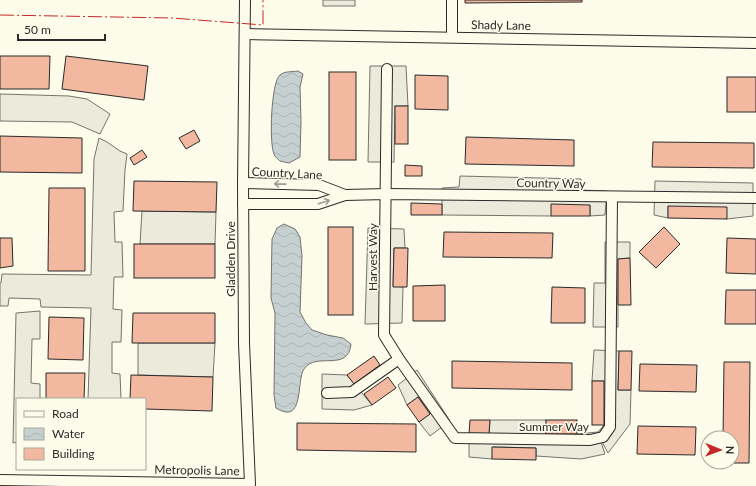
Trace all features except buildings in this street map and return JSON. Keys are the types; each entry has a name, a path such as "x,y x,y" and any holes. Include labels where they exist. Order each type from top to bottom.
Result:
{"street":[{"name":"Gladden Drive","path":"245,0 246,34 243,183 244,343 250,484"},
{"path":"452,0 452,37"},
{"name":"Shady Lane","path":"246,34 756,43"},
{"name":"Harvest Way","path":"387,69 384,335 399,359"},
{"name":"Country Lane","path":"243,183 319,185 345,195"},
{"name":"Country Way","path":"345,195 386,194 756,198"},
{"path":"243,204 318,204 345,195"},
{"name":"Summer Way","path":"399,359 454,438 590,440 603,437 610,428 612,197"},
{"path":"327,393 352,392 399,359"},
{"name":"Metropolis Lane","path":"0,480 250,484"}],"shaded area":[{"path":"323,0 355,0 355,6 323,6"},
{"path":"370,66 406,66 408,106 395,106 394,162 368,162"},
{"path":"0,94 69,96 87,99 110,114 100,134 72,122 0,121"},
{"path":"99,138 127,154 123,211 114,212 115,242 122,242 123,277 114,277 113,309 122,310 121,342 112,342 112,373 120,374 121,398 88,398 91,308 41,307 40,299 9,298 8,306 0,306 0,283 2,274 91,275 94,159"},
{"path":"460,176 581,179 581,190 607,191 605,215 590,216 590,205 551,216 442,215 442,188 459,187"},
{"path":"655,181 753,183 753,216 727,219 668,206 668,218 654,215"},
{"path":"142,211 216,212 215,244 140,244"},
{"path":"368,228 404,229 405,248 394,248 393,286 403,287 402,323 365,324"},
{"path":"605,242 630,242 630,258 618,259 618,327 593,327 594,283 605,283"},
{"path":"40,311 40,339 32,339 31,383 40,384 40,398 16,398 16,442 13,443 16,313"},
{"path":"138,343 215,343 213,377 138,375"},
{"path":"594,350 619,351 618,390 631,390 630,424 608,453 599,436 605,454 581,459 536,456 536,448 493,447 492,459 469,457 469,434 489,434 490,420 546,420 546,434 598,432 604,425 603,381 592,381"},
{"path":"417,370 450,421 430,436 419,422 430,414 418,397 407,405 398,385"},
{"path":"322,374 347,375 372,405 354,410 322,409"}],"water":[{"path":"298,71 303,74 300,87 300,157 289,163 280,161 274,154 272,148 271,126 273,100 277,80 280,75 286,72"},
{"path":"284,224 295,229 300,237 302,256 300,312 306,323 312,330 343,338 351,344 349,353 344,358 316,362 309,364 304,369 298,399 295,406 291,411 285,412 276,408 274,395 275,313 271,298 272,239 277,228"}],"power":[{"path":"0,15 172,18 263,25 263,0"}]}
